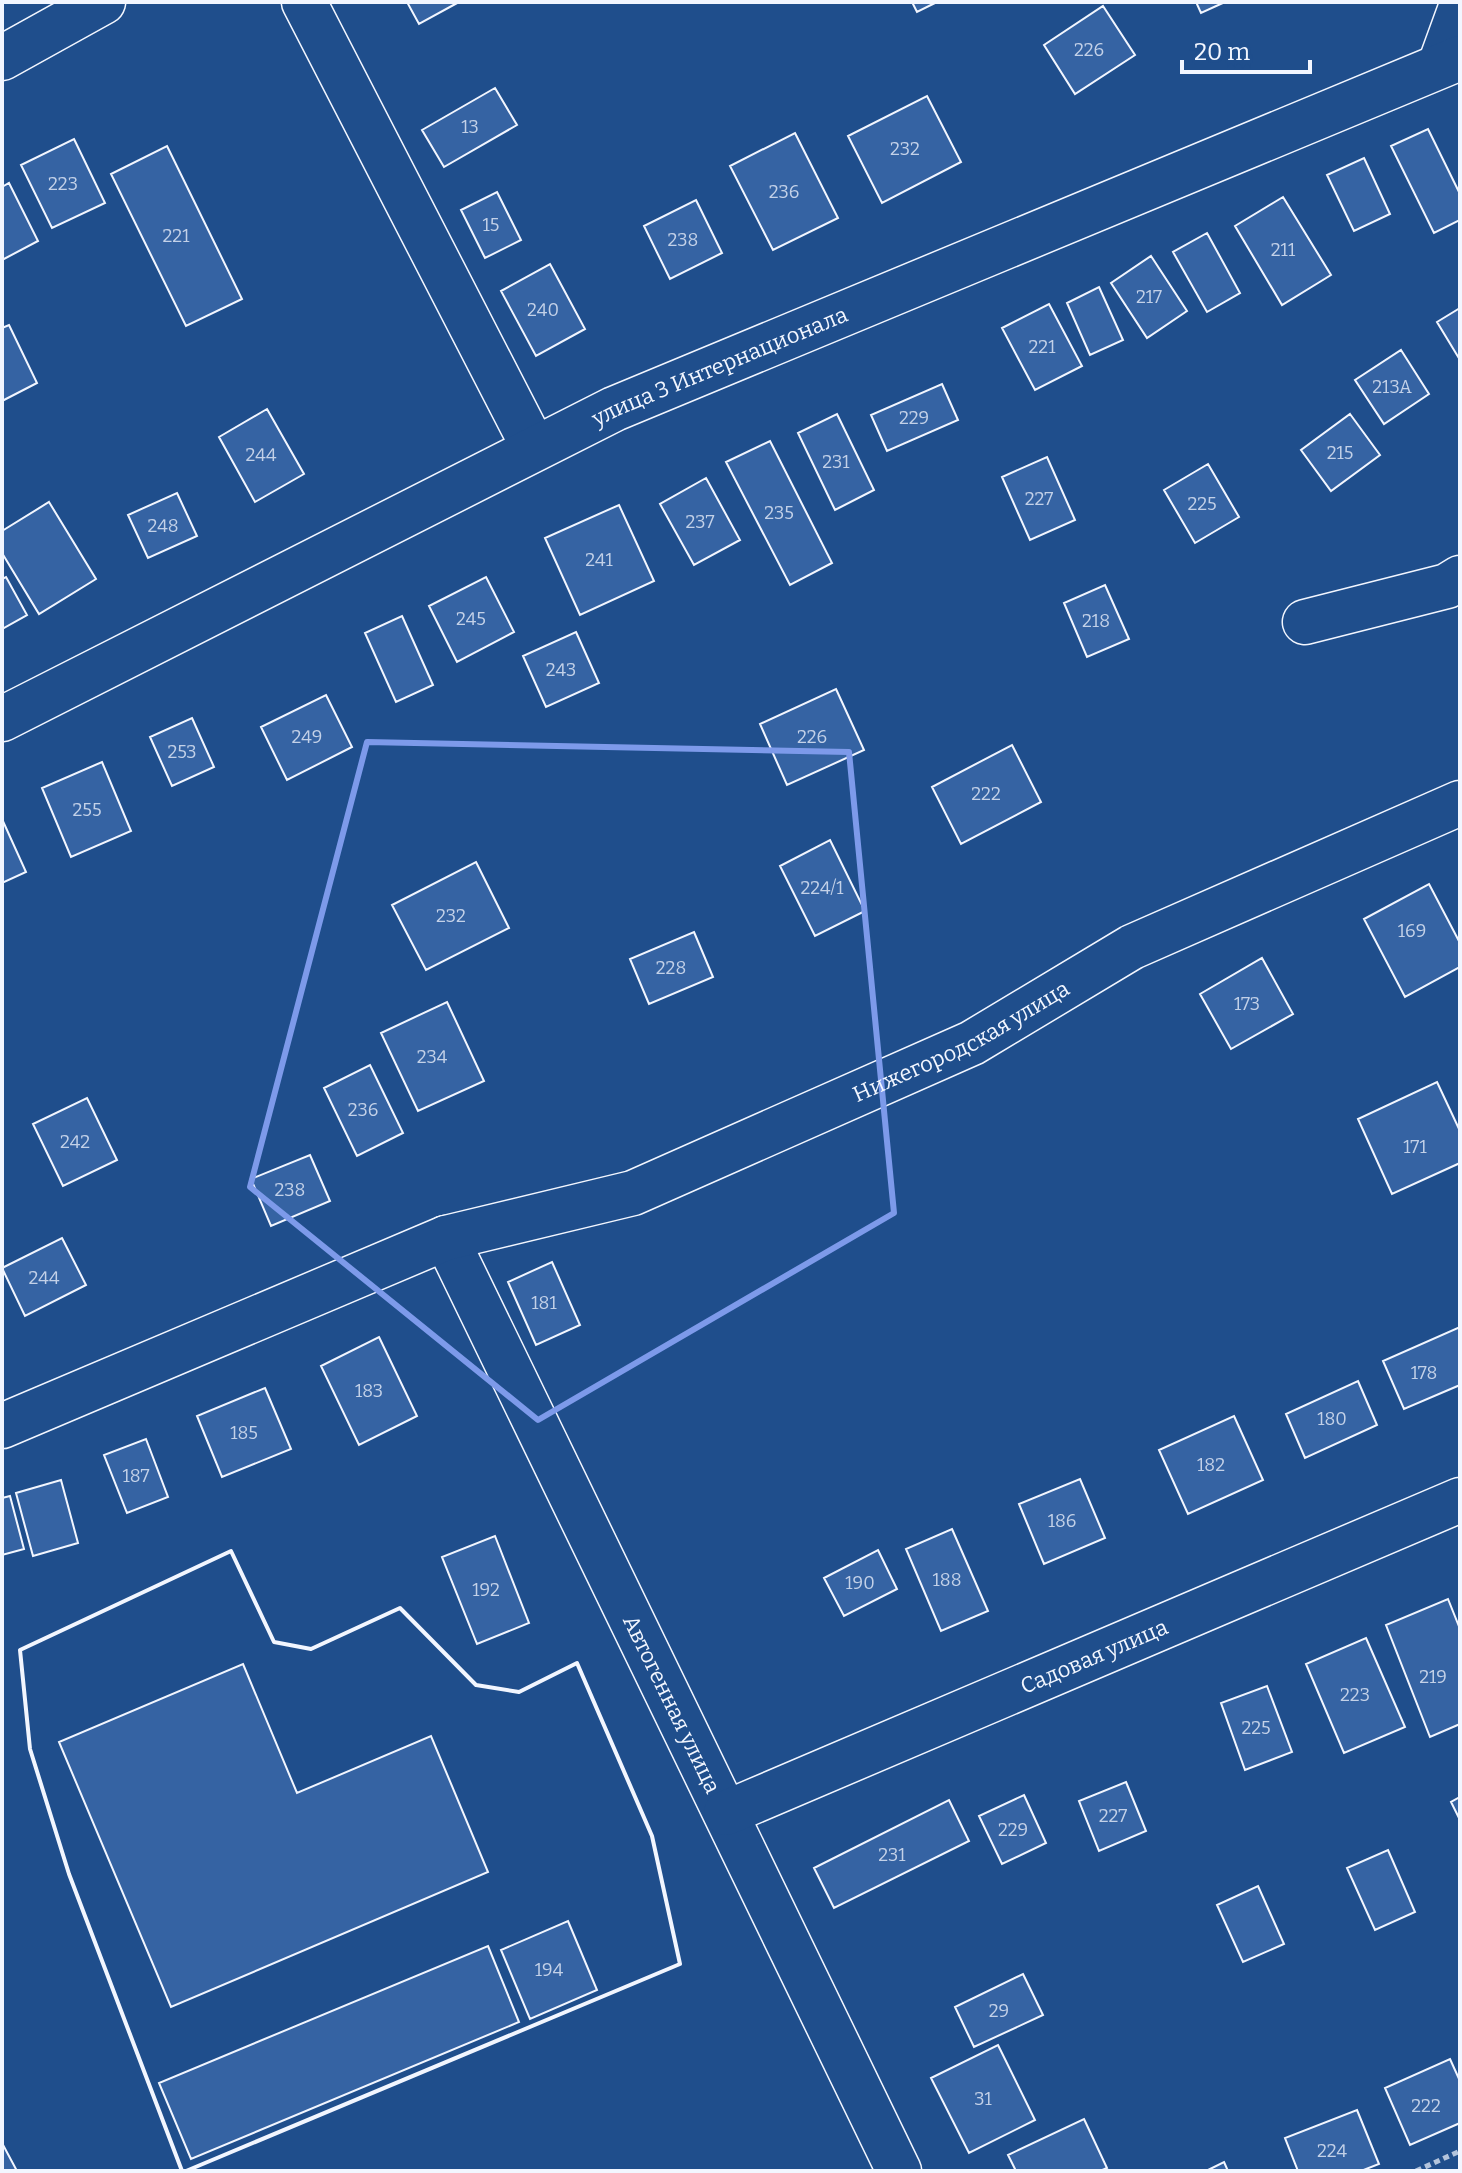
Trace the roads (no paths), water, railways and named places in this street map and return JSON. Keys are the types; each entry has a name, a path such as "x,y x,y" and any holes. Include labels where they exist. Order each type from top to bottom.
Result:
{"street":[{"path":"2,58 103,2"},
{"path":"304,2 534,448"},
{"path":"1450,62 1460,10"},
{"name":"улица 3 Интернационала","path":"2,719 614,409 1450,62"},
{"path":"1305,622 1447,586 1460,578"},
{"name":"Нижегородская улица","path":"2,1426 446,1238 633,1193 972,1043 1132,947 1460,803"},
{"name":"Автогенная улица","path":"446,1238 899,2171"},
{"name":"Садовая улица","path":"726,1813 1460,1500"}]}
